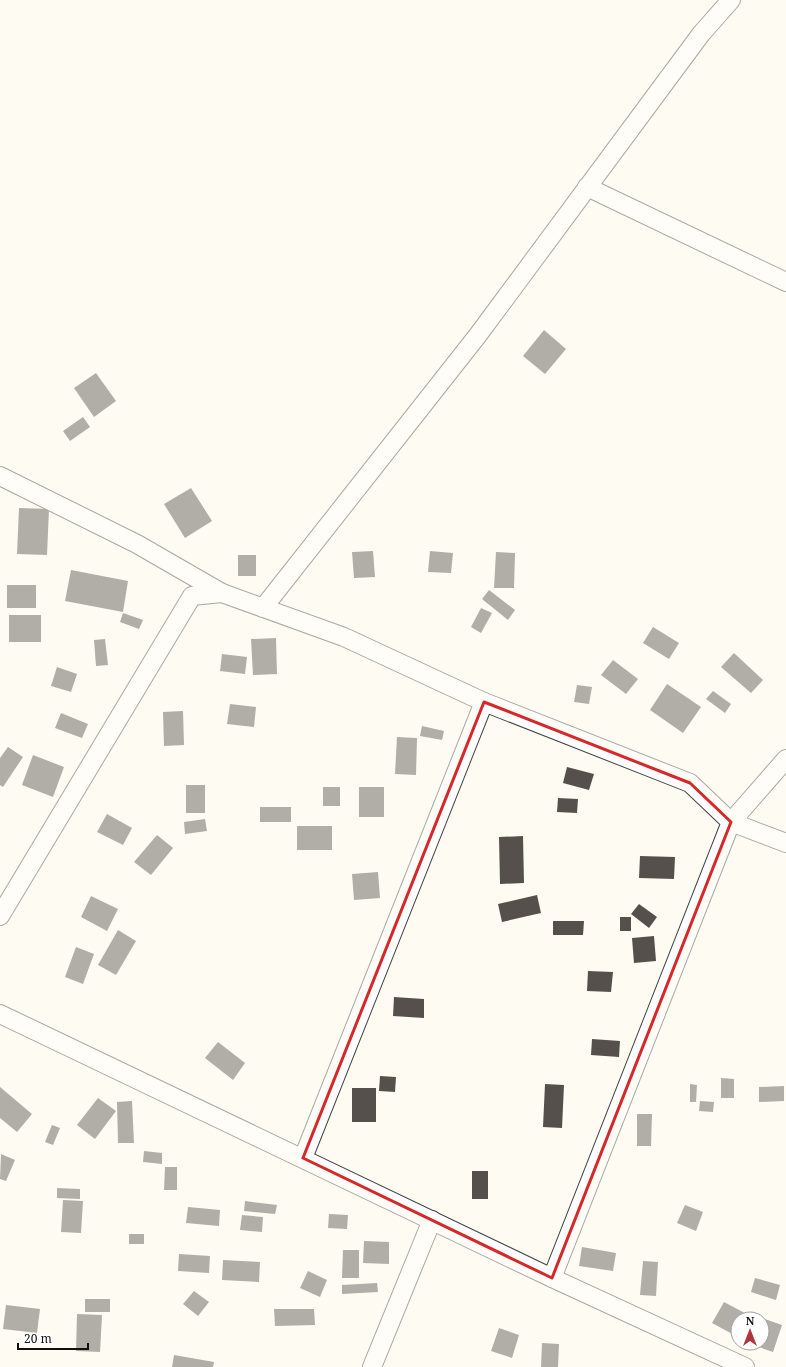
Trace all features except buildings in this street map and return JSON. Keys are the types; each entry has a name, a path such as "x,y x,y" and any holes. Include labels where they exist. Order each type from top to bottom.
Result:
{"street":[{"path":"263,608 478,335 701,34 731,0"},
{"path":"587,188 786,282"},
{"path":"0,476 137,544 222,593 344,637 484,702 690,783 731,822 786,843"},
{"path":"0,916 192,596 222,593"},
{"path":"303,1158 484,702"},
{"path":"552,1278 731,822 786,759"},
{"path":"0,1014 552,1278 745,1367"},
{"path":"372,1367 432,1220"}],"highlighted area":[{"path":"484,702 690,783 731,822 552,1278 303,1158"}]}
